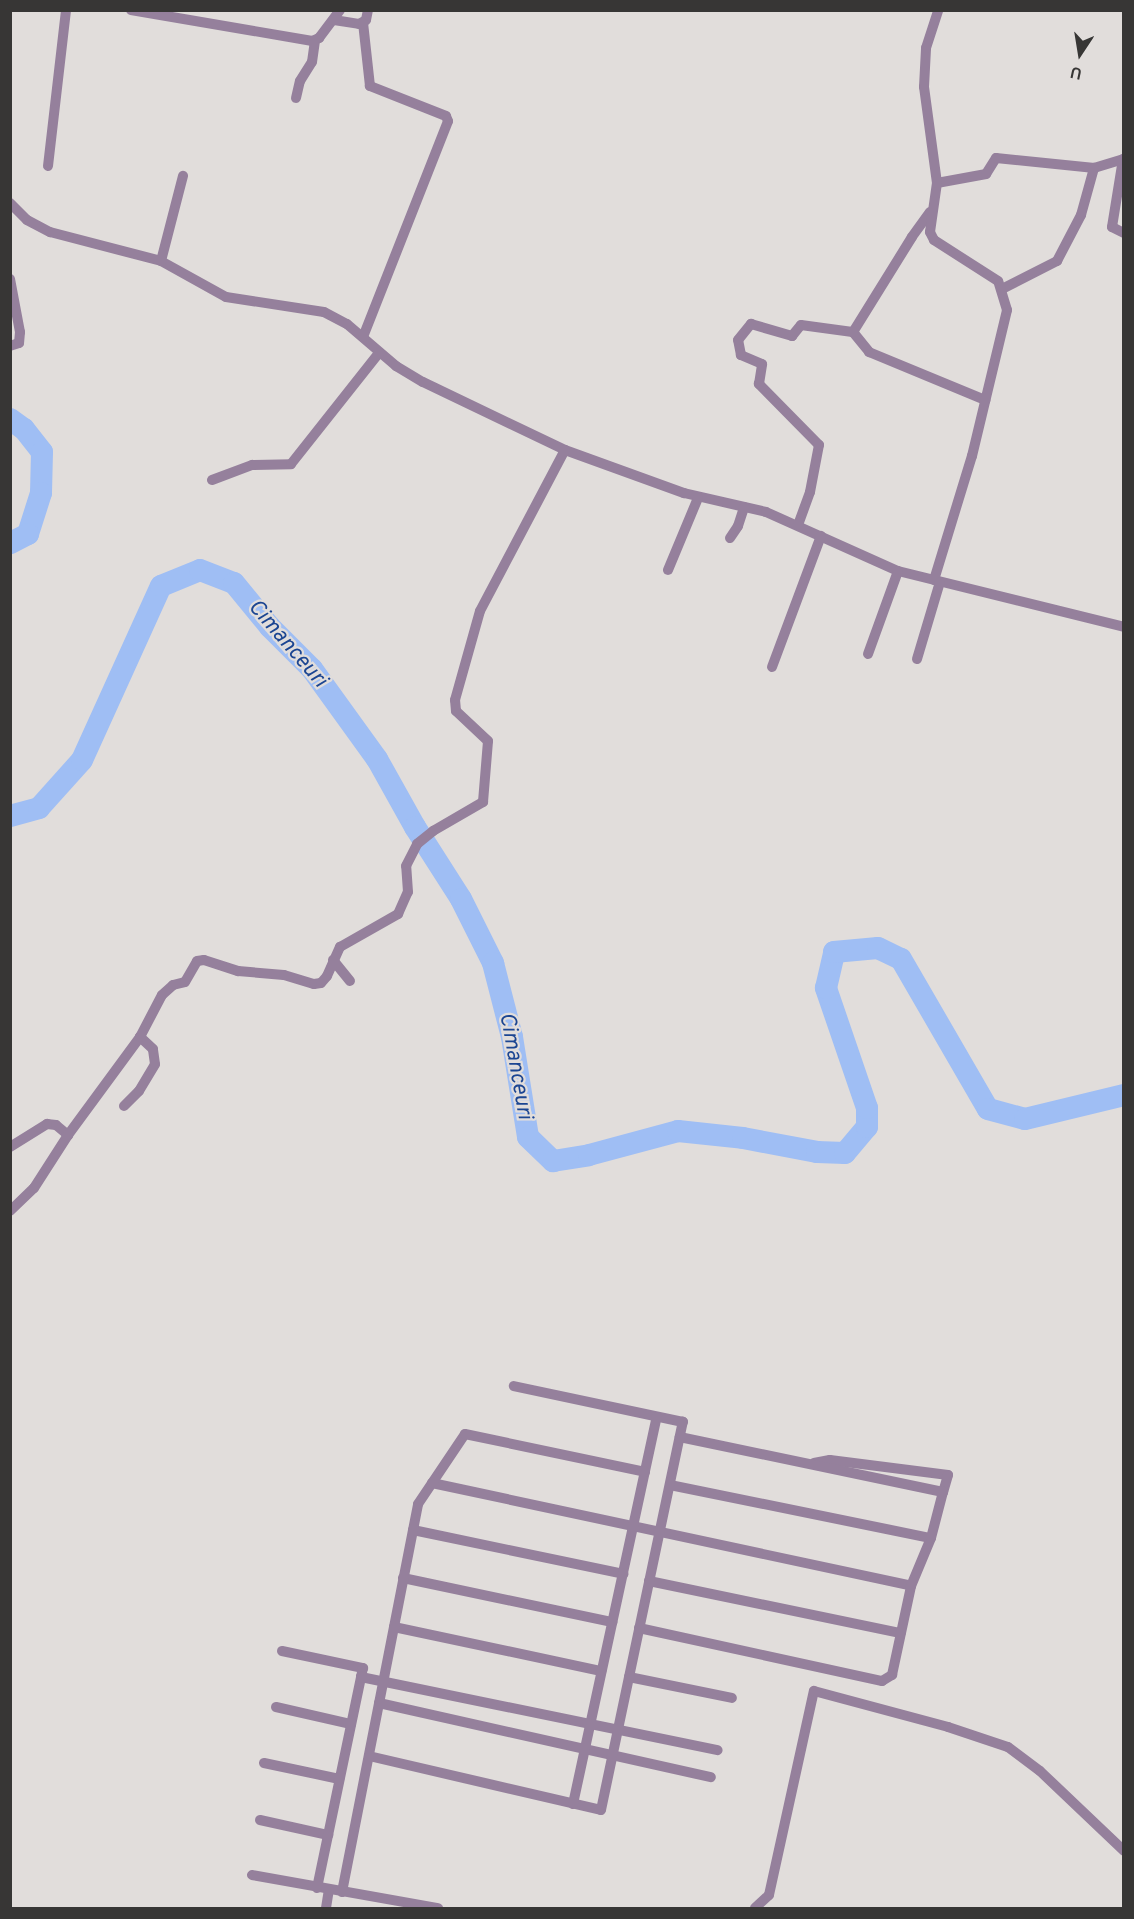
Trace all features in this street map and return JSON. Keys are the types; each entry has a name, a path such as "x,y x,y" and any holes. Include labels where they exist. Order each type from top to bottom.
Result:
{"street":[{"path":"48,166 66,10"},
{"path":"131,10 315,41"},
{"path":"363,337 448,121 446,116 370,86 363,22 368,10"},
{"path":"917,659 972,456 1007,310 998,281 934,240 929,228 937,183 924,87 926,48 938,10"},
{"path":"296,98 300,81 312,62 315,41 337,15 363,22"},
{"path":"937,183 986,174 996,158 1094,168 1123,159 1112,228 1124,233"},
{"path":"1002,290 1057,261 1081,215 1094,168"},
{"path":"162,261 183,176"},
{"path":"10,203 27,220 50,232 162,261 226,297 317,310 347,324 379,353 423,382 565,450 698,498 766,512 898,571 1124,627"},
{"path":"853,332 912,237 934,207"},
{"path":"10,279 20,336 19,343 10,346"},
{"path":"798,525 810,492 819,445 759,384 762,364 741,355 738,340 751,324 792,336 801,325 853,332 869,352 985,400"},
{"path":"212,480 252,465 291,464 379,353"},
{"path":"10,1211 34,1188 68,1135 140,1037 162,995 173,985 184,982 199,960 238,971 284,975 316,984 327,976 340,947 398,914 408,892 406,866 417,844 433,831 480,806 485,796 488,741 456,711 455,700 480,611 565,450"},
{"path":"668,570 698,498"},
{"path":"730,538 738,526 744,507"},
{"path":"772,667 821,536"},
{"path":"868,654 898,571"},
{"path":"333,960 340,965 350,981"},
{"path":"124,1106 139,1091 155,1064 153,1049 140,1037"},
{"path":"10,1147 47,1124 56,1125 68,1135"},
{"path":"369,1756 601,1810 683,1422 514,1386"},
{"path":"573,1804 657,1417"},
{"path":"342,1892 418,1503 465,1434 645,1472"},
{"path":"680,1437 943,1492"},
{"path":"639,1628 882,1681 892,1675 911,1586 931,1538 948,1475 830,1460 810,1464"},
{"path":"432,1483 911,1586"},
{"path":"670,1485 931,1538"},
{"path":"413,1530 623,1574"},
{"path":"403,1578 612,1622"},
{"path":"650,1581 901,1633"},
{"path":"394,1627 602,1671"},
{"path":"282,1651 363,1668 317,1888"},
{"path":"361,1677 718,1750"},
{"path":"629,1677 732,1698"},
{"path":"755,1908 769,1895 814,1692 948,1727 1008,1747 1040,1771 1124,1851"},
{"path":"379,1703 711,1777"},
{"path":"276,1707 351,1724"},
{"path":"264,1762 339,1779"},
{"path":"260,1820 328,1834"},
{"path":"252,1875 438,1908"},
{"path":"326,1908 329,1890"}],"waterway":[{"name":"Cimanceuri","path":"10,419 24,429 42,452 41,493 28,534 10,543"},
{"name":"Cimanceuri","path":"10,816 39,808 82,760 161,586 200,570 234,583 270,627 312,669 377,759 415,827 461,899 493,963 512,1037 528,1137 553,1161 589,1155 678,1131 743,1138 817,1152 845,1153 867,1127 867,1108 826,988 834,952 878,948 901,959 988,1109 1025,1119 1124,1095"}]}
